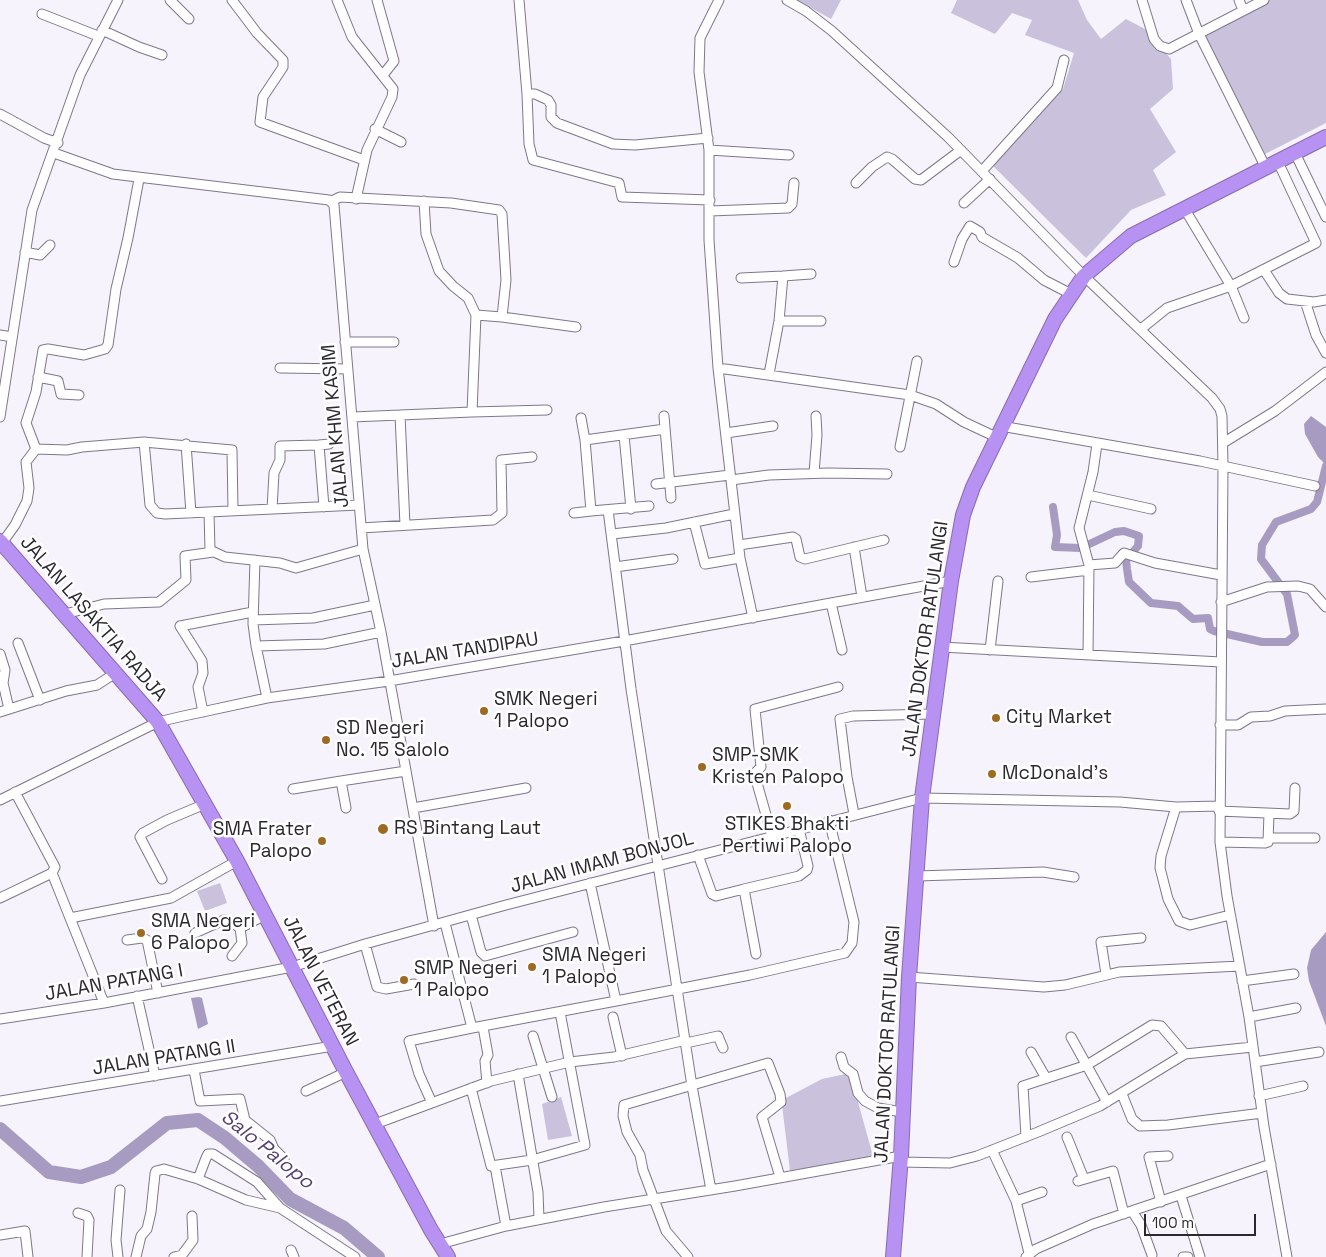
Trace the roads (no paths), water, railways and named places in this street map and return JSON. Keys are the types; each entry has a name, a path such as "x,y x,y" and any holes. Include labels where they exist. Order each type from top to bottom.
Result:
{"highway":[{"name":"JALAN DOKTOR RATULANGI","path":"893,1257 901,1159 909,977 922,798 950,581 968,501 998,431 1055,319 1084,276 1131,236 1326,137"},
{"name":"JALAN LASAKTIA RADJA","path":"1,544 65,614 158,722"},
{"name":"JALAN VETERAN","path":"158,722 237,861 346,1072 448,1257"}],"street":[{"path":"0,416 32,210 58,142 80,75 118,0"},
{"path":"170,0 189,19"},
{"path":"232,0 257,34 283,60 283,67 263,97 260,122 364,160"},
{"path":"337,0 352,37 384,75 392,86 394,93 375,129 364,160 356,199"},
{"path":"377,0 394,61 384,75"},
{"path":"519,0 528,94 529,150 533,160 619,183 622,197 710,200"},
{"path":"719,0 704,26 698,46 699,72 709,150 709,240 718,368 740,558 753,618"},
{"path":"789,0 832,32 982,170 1084,276 1216,402 1222,416 1220,842 1230,915 1249,1017 1262,1113 1287,1257"},
{"path":"1142,0 1154,39 1164,49 1169,49 1264,0"},
{"path":"1141,329 1167,308 1231,286 1316,243 1199,34 1186,0"},
{"path":"1239,0 1243,10"},
{"path":"42,14 162,55"},
{"path":"982,170 1057,88 1064,60"},
{"path":"528,94 535,94 548,100 551,117 556,123 613,144 635,145 708,138"},
{"path":"0,114 44,138 58,142"},
{"path":"375,129 401,142"},
{"path":"709,150 789,155"},
{"path":"856,183 872,167 887,157 892,159 915,179 921,180 961,150"},
{"path":"54,153 94,168 139,179 334,205 338,197 424,201 501,212 506,280 502,317"},
{"path":"1295,153 1326,217"},
{"path":"36,449 26,423 34,398 42,352 45,349 84,355 107,347 116,289 131,228 139,179"},
{"path":"964,203 990,179"},
{"path":"710,211 788,208 792,204 794,183"},
{"path":"424,201 426,234 439,270 453,286 468,298 476,315 472,412"},
{"name":"JALAN KHM KASIM","path":"334,205 362,549 381,632 434,926"},
{"path":"1184,208 1231,286 1244,318"},
{"path":"954,262 962,239 970,226 980,232 982,237 1018,258 1044,280 1071,294"},
{"path":"25,252 40,256 50,245"},
{"path":"1264,270 1283,296 1305,301 1326,300"},
{"path":"742,278 812,274"},
{"path":"769,374 779,321 783,276"},
{"path":"1305,301 1316,335 1326,353"},
{"path":"476,315 576,327"},
{"path":"779,321 821,321"},
{"path":"0,334 12,337"},
{"path":"345,342 394,342"},
{"path":"900,447 917,361"},
{"path":"280,368 347,369"},
{"path":"718,368 910,395 936,404 964,422 998,431 1097,444 1223,466 1315,486"},
{"path":"1223,443 1275,411 1326,372"},
{"path":"38,377 58,381 61,394 79,395"},
{"path":"352,417 547,410"},
{"path":"400,416 405,525"},
{"path":"664,416 672,498"},
{"path":"814,473 817,436 816,416"},
{"path":"581,418 585,440 591,511"},
{"path":"726,433 773,426"},
{"path":"585,440 665,429"},
{"path":"624,435 630,508"},
{"path":"36,449 66,450 144,442 186,444 232,450 233,511"},
{"path":"144,442 151,508 157,514 359,505"},
{"path":"186,444 190,513"},
{"path":"272,509 274,473 280,460 280,446 329,444"},
{"path":"1088,655 1089,567 1079,528 1088,495 1097,444"},
{"path":"319,445 324,508"},
{"path":"1,544 15,524 27,501 30,488 26,462 36,449"},
{"path":"361,528 497,519 502,513 502,460 532,457"},
{"path":"656,484 670,481 814,473 887,474"},
{"path":"1088,495 1151,509"},
{"path":"574,513 649,506"},
{"path":"608,510 624,641 692,1086 711,1190"},
{"path":"209,512 209,547 213,552"},
{"path":"612,534 666,528 734,514"},
{"path":"694,522 704,564 740,558"},
{"path":"739,545 794,538 800,557 805,559 884,540"},
{"path":"854,547 862,597"},
{"path":"65,614 104,604 159,602 186,580 185,556 213,552 233,559 280,562 296,568 362,549"},
{"path":"1031,577 1115,563 1124,553 1168,566 1221,575"},
{"path":"615,566 673,559"},
{"path":"255,560 253,616 256,646 267,698"},
{"name":"JALAN TANDIPAU","path":"0,800 158,722 267,698 390,680 624,641 950,581"},
{"path":"990,650 998,581"},
{"path":"1221,602 1272,587 1287,586 1310,589 1326,607"},
{"path":"831,603 842,650"},
{"path":"203,712 198,687 203,673 202,661 180,626 253,616 313,618 375,605"},
{"path":"256,646 324,644 381,632"},
{"path":"18,643 40,700"},
{"path":"941,647 1221,662"},
{"path":"0,654 5,670 3,683 5,711 66,691 99,684 116,672"},
{"path":"772,836 755,774 761,767 755,709 838,686"},
{"path":"1220,725 1238,725 1251,717 1270,716 1285,711 1326,710"},
{"path":"854,814 847,777 840,719 853,716 933,714"},
{"path":"294,789 406,771"},
{"path":"341,782 346,808"},
{"path":"412,808 526,788"},
{"name":"JALAN IMAM BONJOL","path":"292,967 365,944 590,883 829,820 922,798 1120,802 1176,807 1219,808 1269,814 1294,812 1295,788"},
{"path":"0,898 52,873 55,867 15,792"},
{"path":"162,879 140,837 143,833 167,820 206,804"},
{"path":"1176,807 1161,856 1160,868 1163,884 1174,912 1179,921 1190,925 1230,915"},
{"path":"1220,842 1266,843 1269,814"},
{"path":"432,1103 419,1074 409,1041 750,975 849,951 854,937 854,922 829,820"},
{"path":"698,855 712,894 716,896 799,876 807,870 799,829"},
{"path":"1268,838 1316,838"},
{"path":"70,918 171,898 237,861"},
{"path":"917,876 1043,872 1074,877"},
{"path":"52,873 104,1003"},
{"path":"590,883 616,1001"},
{"path":"744,890 756,954"},
{"path":"240,928 265,915"},
{"path":"471,915 481,952 485,956 574,932"},
{"path":"195,933 224,920 230,921 240,928 242,943 232,956"},
{"path":"445,923 472,1028"},
{"path":"127,940 142,938 147,940 158,993"},
{"path":"1106,974 1101,942 1141,938"},
{"path":"365,944 377,987 386,989 414,984"},
{"path":"909,977 1044,987 1066,985 1106,974 1134,970 1240,966"},
{"name":"JALAN PATANG I","path":"0,1020 104,1003 292,967"},
{"path":"1242,981 1294,974"},
{"path":"137,996 155,1076"},
{"path":"1249,1017 1296,1008"},
{"path":"471,1088 491,1166 532,1160 586,1144 560,1012"},
{"path":"613,1017 622,1056"},
{"path":"1026,1136 1022,1088 1026,1084 1087,1066 1152,1025 1161,1026 1185,1054"},
{"path":"483,1026 488,1056 485,1061 487,1083"},
{"path":"533,1036 552,1098"},
{"path":"375,1124 471,1088 518,1074 570,1062 622,1056 718,1036 723,1048"},
{"path":"1071,1037 1107,1102"},
{"name":"JALAN PATANG II","path":"0,1101 333,1046"},
{"path":"440,1244 539,1219 780,1178 901,1159 950,1163 968,1160 1107,1102 1185,1054 1253,1047"},
{"path":"1031,1052 1046,1078"},
{"path":"1255,1062 1319,1052"},
{"path":"841,1057 844,1067 853,1074 858,1093 864,1101 878,1108 902,1112"},
{"path":"688,1257 668,1236 643,1170 640,1155 627,1132 623,1106 636,1100 692,1086 768,1063 780,1094 781,1102 762,1118 780,1178"},
{"path":"194,1070 200,1101 240,1098 245,1120 270,1140 274,1149 284,1159"},
{"path":"306,1091 346,1072"},
{"path":"518,1074 532,1160 539,1219"},
{"path":"1260,1096 1303,1086"},
{"path":"1122,1094 1132,1119 1140,1126 1168,1125 1262,1113"},
{"path":"1067,1138 1081,1180 1113,1171 1128,1212 1141,1226 1152,1255"},
{"path":"992,1150 1016,1201 1028,1255 1072,1233 1128,1212 1181,1196 1271,1164"},
{"path":"198,1179 208,1154 213,1154 257,1182 280,1208 355,1257"},
{"path":"1161,1202 1149,1157 1168,1156"},
{"path":"495,1166 506,1226"},
{"path":"136,1257 141,1236 146,1229 151,1212 156,1171 164,1169 198,1179 246,1200 280,1208"},
{"path":"118,1257 116,1240 120,1190"},
{"path":"1016,1201 1042,1192"},
{"path":"1181,1196 1200,1257"},
{"path":"78,1213 87,1216 89,1220 86,1246 87,1257"},
{"path":"174,1257 182,1254 193,1240 192,1216"},
{"path":"0,1235 24,1231 28,1257"},
{"path":"1183,1257 1188,1257"}],"waterway":[{"path":"1053,507 1057,535 1055,547 1081,548 1115,532 1124,531 1139,536 1138,546 1126,560 1129,582 1151,603 1178,606 1193,619 1208,618 1210,629 1214,631 1262,642 1287,642 1295,635 1287,594 1261,559 1262,545 1276,522 1311,509 1317,502 1326,466"},
{"name":"Salo Palopo","path":"0,1129 49,1172 81,1177 111,1167 167,1123 198,1120 225,1138 258,1166 290,1199 344,1228 378,1257"}],"place":[{"name":"SMK Negeri 1 Palopo","path":"484,711"},
{"name":"City Market","path":"996,718"},
{"name":"SD Negeri No. 15 Salolo","path":"326,740"},
{"name":"SMP-SMK Kristen Palopo","path":"702,767"},
{"name":"McDonald's","path":"992,774"},
{"name":"STIKES Bhakti Pertiwi Palopo","path":"787,806"},
{"name":"RS Bintang Laut","path":"383,829"},
{"name":"SMA Frater Palopo","path":"322,841"},
{"name":"SMA Negeri 6 Palopo","path":"141,933"},
{"name":"SMA Negeri 1 Palopo","path":"532,967"},
{"name":"SMP Negeri 1 Palopo","path":"404,980"}]}
